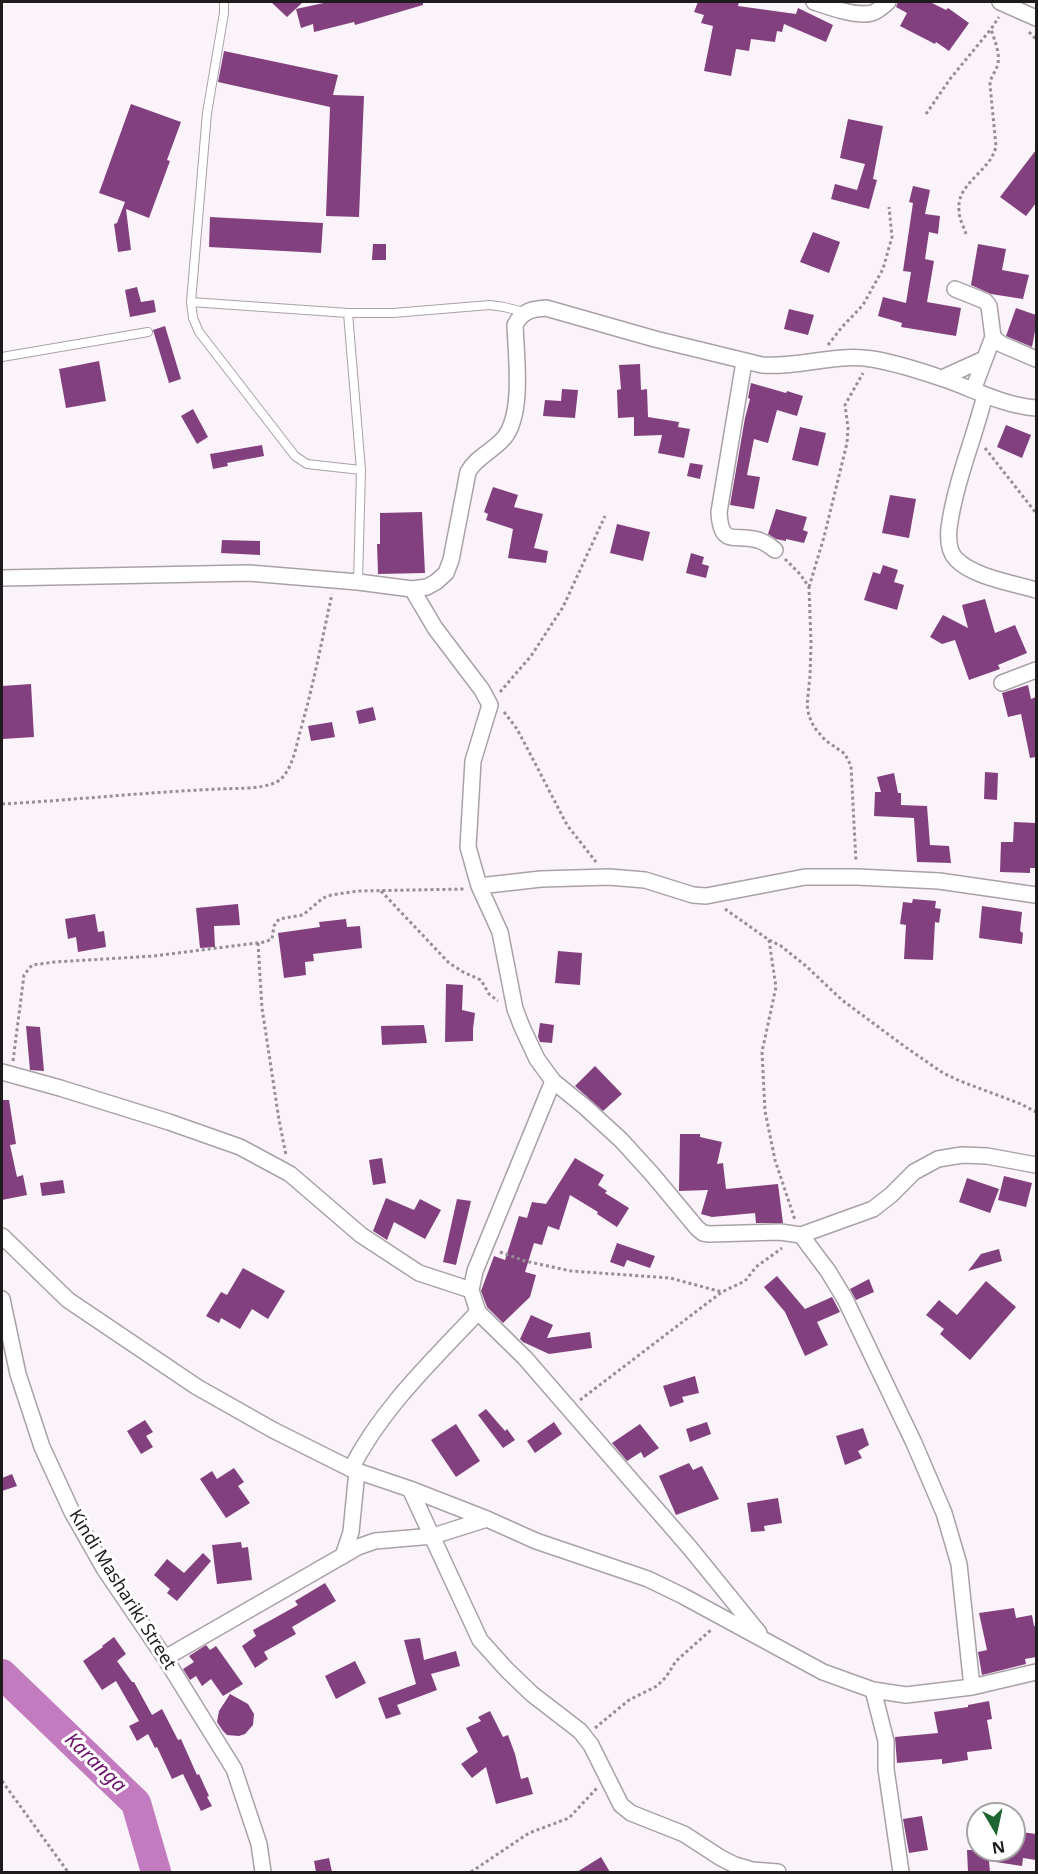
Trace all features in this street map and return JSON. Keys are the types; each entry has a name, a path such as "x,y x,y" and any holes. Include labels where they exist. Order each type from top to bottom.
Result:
{"street":[{"path":"814,2 860,14 872,13 888,2"},
{"path":"1003,3 1036,18"},
{"path":"955,289 989,306 993,337 984,359 976,431 960,481 949,529 951,552 954,558 969,568 1036,590"},
{"path":"2,578 249,573 412,589 427,587 446,573 451,560 468,472 472,465 504,439 512,428 517,395 515,325 524,312 533,309 546,308 744,362 777,366 845,357 872,359 942,378 1004,403 1036,408"},
{"path":"993,337 1001,344 1036,359"},
{"path":"942,378 984,359"},
{"path":"744,362 720,501 720,523 721,529 731,537 757,540 775,550"},
{"path":"412,589 435,628 492,702 473,761 468,847 481,888 500,932 515,1009 537,1059 552,1081 621,1140 703,1233 780,1232 803,1238 873,1209 914,1172 938,1159 962,1155 987,1156 1036,1165"},
{"path":"1002,683 1036,670"},
{"path":"481,888 541,879 609,877 645,880 693,895 706,896 805,877 857,877 939,881 1036,896"},
{"path":"7,1073 169,1122 240,1147 290,1174 361,1235 419,1273 471,1290"},
{"path":"552,1081 475,1271 471,1290 478,1312 525,1358 569,1408 690,1548 763,1639"},
{"path":"2,1236 68,1300 197,1387 273,1430 354,1470 410,1488 536,1541 648,1579 823,1672 873,1690 906,1695 972,1686 1036,1672"},
{"path":"803,1238 828,1271 845,1299 914,1443 944,1513 959,1564 972,1686"},
{"name":"Kindi Mashariki Street","path":"2,1299 18,1374 42,1447 72,1512 105,1570 165,1658 234,1769 259,1844 263,1872"},
{"path":"343,1556 351,1532 354,1470 375,1427 416,1378 478,1312"},
{"path":"410,1488 480,1640 532,1694 580,1731 591,1745 621,1805 631,1813 684,1834 721,1858 735,1864 752,1870 778,1872"},
{"path":"165,1658 358,1548 375,1541 433,1536 487,1519"},
{"path":"873,1690 886,1741 886,1769 901,1872"}],"lane":[{"path":"224,2 207,113 191,302 193,318 199,332 295,456 308,464 361,470"},
{"path":"191,302 348,314 393,314 490,305 524,312"},
{"path":"348,314 361,470 358,582"},
{"path":"2,357 148,332"}],"path":[{"path":"926,114 950,79 991,29 1003,3"},
{"path":"966,234 959,214 959,201 966,185 985,166 994,154 996,146 990,80 998,62 998,52 991,29"},
{"path":"820,360 832,340 863,305 883,269 892,237 889,207"},
{"path":"857,877 851,766 845,754 825,740 814,727 807,705 811,643 809,587 847,443 845,405 872,359"},
{"path":"976,431 991,456 1036,513"},
{"path":"604,516 563,607 531,656 492,702 517,729 567,825 609,877"},
{"path":"775,550 800,574 809,587"},
{"path":"2,804 161,791 248,788 274,784 280,780 294,753 303,723 335,580"},
{"path":"7,1073 24,975 32,965 154,956 258,943 272,939 274,926 279,919 303,915 323,898 331,895 358,891 481,888"},
{"path":"381,891 449,963 481,980 492,997 515,1009"},
{"path":"706,896 781,946 842,1000 943,1073 1036,1112"},
{"path":"569,1408 722,1292 745,1281 770,1255 803,1238 781,1179 765,1111 762,1052 776,987 769,940"},
{"path":"258,943 263,1018 290,1174"},
{"path":"484,1246 525,1261 571,1270 670,1278 722,1292"},
{"path":"585,1738 629,1700 657,1686 676,1661 725,1618"},
{"path":"471,1872 529,1833 569,1818 584,1800 609,1778"},
{"path":"2,1781 68,1872"}],"building":[{"path":"271,2 303,2 287,17"},
{"path":"328,2 423,2 423,5 355,25 354,22 314,32 313,24 301,28 296,9"},
{"path":"698,2 739,2 738,6 796,14 798,8 833,25 826,42 784,24 782,32 777,31 775,42 751,39 749,51 736,49 731,76 704,71 713,26 701,23 704,15 694,12"},
{"path":"898,2 930,2 946,10 948,8 969,23 949,51 936,42 935,44 900,26 907,13 896,7"},
{"path":"224,51 338,75 333,95 364,96 359,217 326,216 330,107 218,82"},
{"path":"131,104 181,122 167,160 170,161 149,218 126,209 131,250 118,252 114,224 117,223 125,202 99,193"},
{"path":"848,119 883,126 873,179 877,180 869,209 831,199 835,184 857,190 865,164 840,158"},
{"path":"1036,150 1036,203 1026,216 1000,197"},
{"path":"913,186 930,190 925,214 940,216 938,234 929,232 925,259 934,261 927,302 961,308 956,336 901,327 902,323 878,316 883,297 906,303 911,272 903,271 913,203 909,202"},
{"path":"210,217 323,223 321,253 209,247"},
{"path":"813,232 840,242 829,273 800,262"},
{"path":"373,244 386,244 386,260 372,260"},
{"path":"978,244 1006,249 1002,270 1029,275 1023,299 991,294 971,285"},
{"path":"137,287 141,302 154,300 156,312 130,317 125,290"},
{"path":"1016,308 1036,315 1036,331 1032,347 1006,336"},
{"path":"789,309 814,315 808,335 784,329"},
{"path":"165,326 181,379 169,383 153,330"},
{"path":"99,361 106,401 66,408 59,369"},
{"path":"640,364 641,390 647,389 648,417 679,422 678,427 690,429 684,458 658,453 662,435 634,436 634,417 618,418 617,390 621,389 619,365"},
{"path":"751,383 803,396 797,416 777,410 768,443 754,439 747,475 760,477 754,509 730,505"},
{"path":"562,389 578,390 575,418 543,416 545,400 561,401"},
{"path":"193,409 208,437 197,444 181,416"},
{"path":"1006,425 1031,435 1022,458 997,447"},
{"path":"800,427 826,433 818,466 792,460"},
{"path":"262,445 264,456 227,463 228,466 213,469 210,454"},
{"path":"690,463 703,465 700,479 687,476"},
{"path":"493,487 518,495 514,507 543,514 534,548 548,551 546,563 508,558 513,529 486,520 488,514 484,512"},
{"path":"890,495 916,499 909,538 882,533"},
{"path":"776,509 807,517 803,530 808,532 804,543 776,539 768,534"},
{"path":"422,512 425,573 378,574 377,544 380,544 380,513"},
{"path":"617,524 650,532 643,561 610,553"},
{"path":"222,540 260,541 260,555 221,553"},
{"path":"691,553 704,557 702,564 709,566 706,578 686,573"},
{"path":"883,565 898,570 894,582 904,585 897,610 864,600 873,572 880,574"},
{"path":"985,599 995,633 1015,625 1027,653 998,665 1000,669 969,680 955,640 942,644 930,637 943,615 968,628 962,605"},
{"path":"31,684 34,737 3,739 2,686"},
{"path":"1028,685 1031,699 1036,697 1036,757 1030,758 1021,714 1008,717 1002,693"},
{"path":"373,707 376,720 359,724 356,711"},
{"path":"332,722 335,737 311,741 308,726"},
{"path":"985,772 998,773 997,800 984,799"},
{"path":"894,773 898,793 901,793 901,805 927,806 930,845 949,846 951,863 917,862 914,818 874,816 875,792 881,792 877,777"},
{"path":"1014,822 1036,823 1036,868 1030,868 1030,873 1000,872 1001,842 1013,842"},
{"path":"913,899 936,901 935,908 941,909 939,923 935,922 933,960 904,959 906,925 900,924 903,902 912,903"},
{"path":"238,904 240,925 214,926 215,947 200,948 196,908"},
{"path":"982,906 1022,912 1020,931 1023,933 1022,944 979,938"},
{"path":"95,914 98,932 104,931 106,947 78,952 76,937 68,939 65,919"},
{"path":"346,919 347,927 360,926 362,948 313,954 314,961 305,962 306,975 284,978 278,933 320,927 319,922"},
{"path":"558,951 582,953 580,985 555,983"},
{"path":"446,984 463,985 462,1010 475,1013 473,1041 445,1042"},
{"path":"540,1023 554,1025 552,1043 540,1042 538,1037"},
{"path":"424,1025 427,1043 382,1045 381,1026"},
{"path":"26,1026 40,1027 44,1071 30,1070"},
{"path":"595,1066 622,1094 603,1111 575,1086"},
{"path":"2,1100 9,1100 16,1144 10,1145 17,1177 23,1175 27,1195 2,1200"},
{"path":"680,1134 700,1134 700,1137 722,1142 717,1164 723,1163 726,1189 778,1184 783,1223 756,1223 755,1213 712,1217 701,1214 708,1190 679,1191"},
{"path":"382,1158 386,1183 373,1185 369,1160"},
{"path":"575,1158 604,1175 598,1185 607,1191 605,1193 629,1208 617,1227 570,1195 559,1230 548,1226 542,1245 534,1243 525,1272 536,1275 530,1297 503,1323 487,1307 481,1291 494,1256 505,1260 519,1216 527,1218 532,1202 546,1204"},
{"path":"1004,1176 1032,1183 1026,1207 998,1200"},
{"path":"967,1178 999,1189 990,1213 959,1202"},
{"path":"63,1180 65,1193 42,1196 40,1183"},
{"path":"386,1198 414,1210 420,1199 441,1210 425,1239 394,1222 387,1240 373,1231"},
{"path":"457,1199 471,1201 456,1265 443,1262"},
{"path":"617,1243 655,1256 650,1268 627,1260 624,1267 610,1262"},
{"path":"999,1249 1002,1261 968,1271 981,1254"},
{"path":"243,1268 285,1291 268,1319 252,1309 240,1329 221,1318 219,1323 206,1316 221,1292 227,1295"},
{"path":"777,1276 805,1309 832,1297 840,1312 817,1322 828,1345 805,1356 785,1312 764,1287"},
{"path":"869,1279 874,1292 856,1300 850,1289"},
{"path":"986,1281 1016,1307 970,1360 940,1334 944,1329 926,1315 939,1300 957,1315"},
{"path":"531,1315 553,1325 547,1338 590,1332 592,1348 549,1354 523,1342 520,1339"},
{"path":"695,1376 699,1393 682,1397 684,1402 670,1407 663,1386"},
{"path":"486,1409 515,1440 503,1448 478,1415"},
{"path":"145,1420 153,1432 146,1436 153,1447 141,1454 127,1431"},
{"path":"554,1422 562,1434 535,1453 527,1441"},
{"path":"707,1422 711,1434 690,1442 686,1429"},
{"path":"456,1424 480,1461 456,1477 431,1440"},
{"path":"640,1424 659,1448 644,1458 641,1452 627,1461 612,1443"},
{"path":"863,1428 869,1445 858,1451 862,1458 845,1465 836,1436"},
{"path":"689,1463 693,1470 702,1466 719,1499 676,1515 659,1476"},
{"path":"234,1468 244,1482 238,1486 250,1503 226,1518 200,1479 212,1471 217,1479"},
{"path":"12,1474 17,1486 2,1491 2,1478"},
{"path":"778,1498 782,1523 764,1526 765,1531 751,1532 747,1503"},
{"path":"241,1542 242,1548 248,1547 252,1580 217,1584 212,1545"},
{"path":"203,1553 211,1561 177,1601 167,1593 170,1589 154,1575 167,1559 184,1573"},
{"path":"325,1583 336,1601 292,1627 296,1634 264,1652 268,1659 255,1668 242,1646 256,1636 253,1630 298,1605 295,1601"},
{"path":"1014,1608 1016,1618 1032,1615 1034,1626 1036,1626 1036,1657 1025,1659 1026,1664 982,1675 978,1652 987,1650 979,1613"},
{"path":"114,1637 126,1654 117,1661 134,1682 152,1715 162,1709 178,1740 181,1739 212,1806 201,1811 183,1774 172,1779 157,1747 155,1748 148,1734 137,1741 129,1726 139,1721 116,1681 102,1690 83,1661"},
{"path":"420,1638 424,1660 456,1651 460,1666 431,1674 437,1690 397,1705 401,1714 386,1719 378,1698 416,1684 404,1640"},
{"path":"206,1645 210,1650 216,1646 243,1684 223,1696 211,1679 202,1686 196,1676 190,1680 183,1669 194,1662 189,1656"},
{"path":"355,1661 366,1683 336,1699 325,1676"},
{"path":"230,1694 248,1704 254,1714 253,1725 245,1734 239,1736 227,1735 217,1722 219,1711"},
{"path":"989,1701 992,1719 987,1720 992,1749 967,1752 968,1760 942,1764 942,1759 897,1763 895,1737 938,1733 934,1712"},
{"path":"490,1711 503,1737 508,1735 521,1779 528,1777 533,1794 496,1804 486,1767 472,1778 461,1764 478,1752 466,1728 481,1721 478,1717"},
{"path":"922,1816 928,1850 909,1853 903,1819"},
{"path":"1026,1833 1036,1834 1036,1860 1026,1858"},
{"path":"601,1857 610,1872 577,1872"},
{"path":"329,1858 332,1872 316,1872 314,1861"},
{"path":"968,1862 989,1862 990,1872 968,1872"},
{"path":"996,1862 1022,1862 1022,1866"}],"waterway":[{"name":"Karanga","path":"2,1674 136,1803 156,1872"}]}
